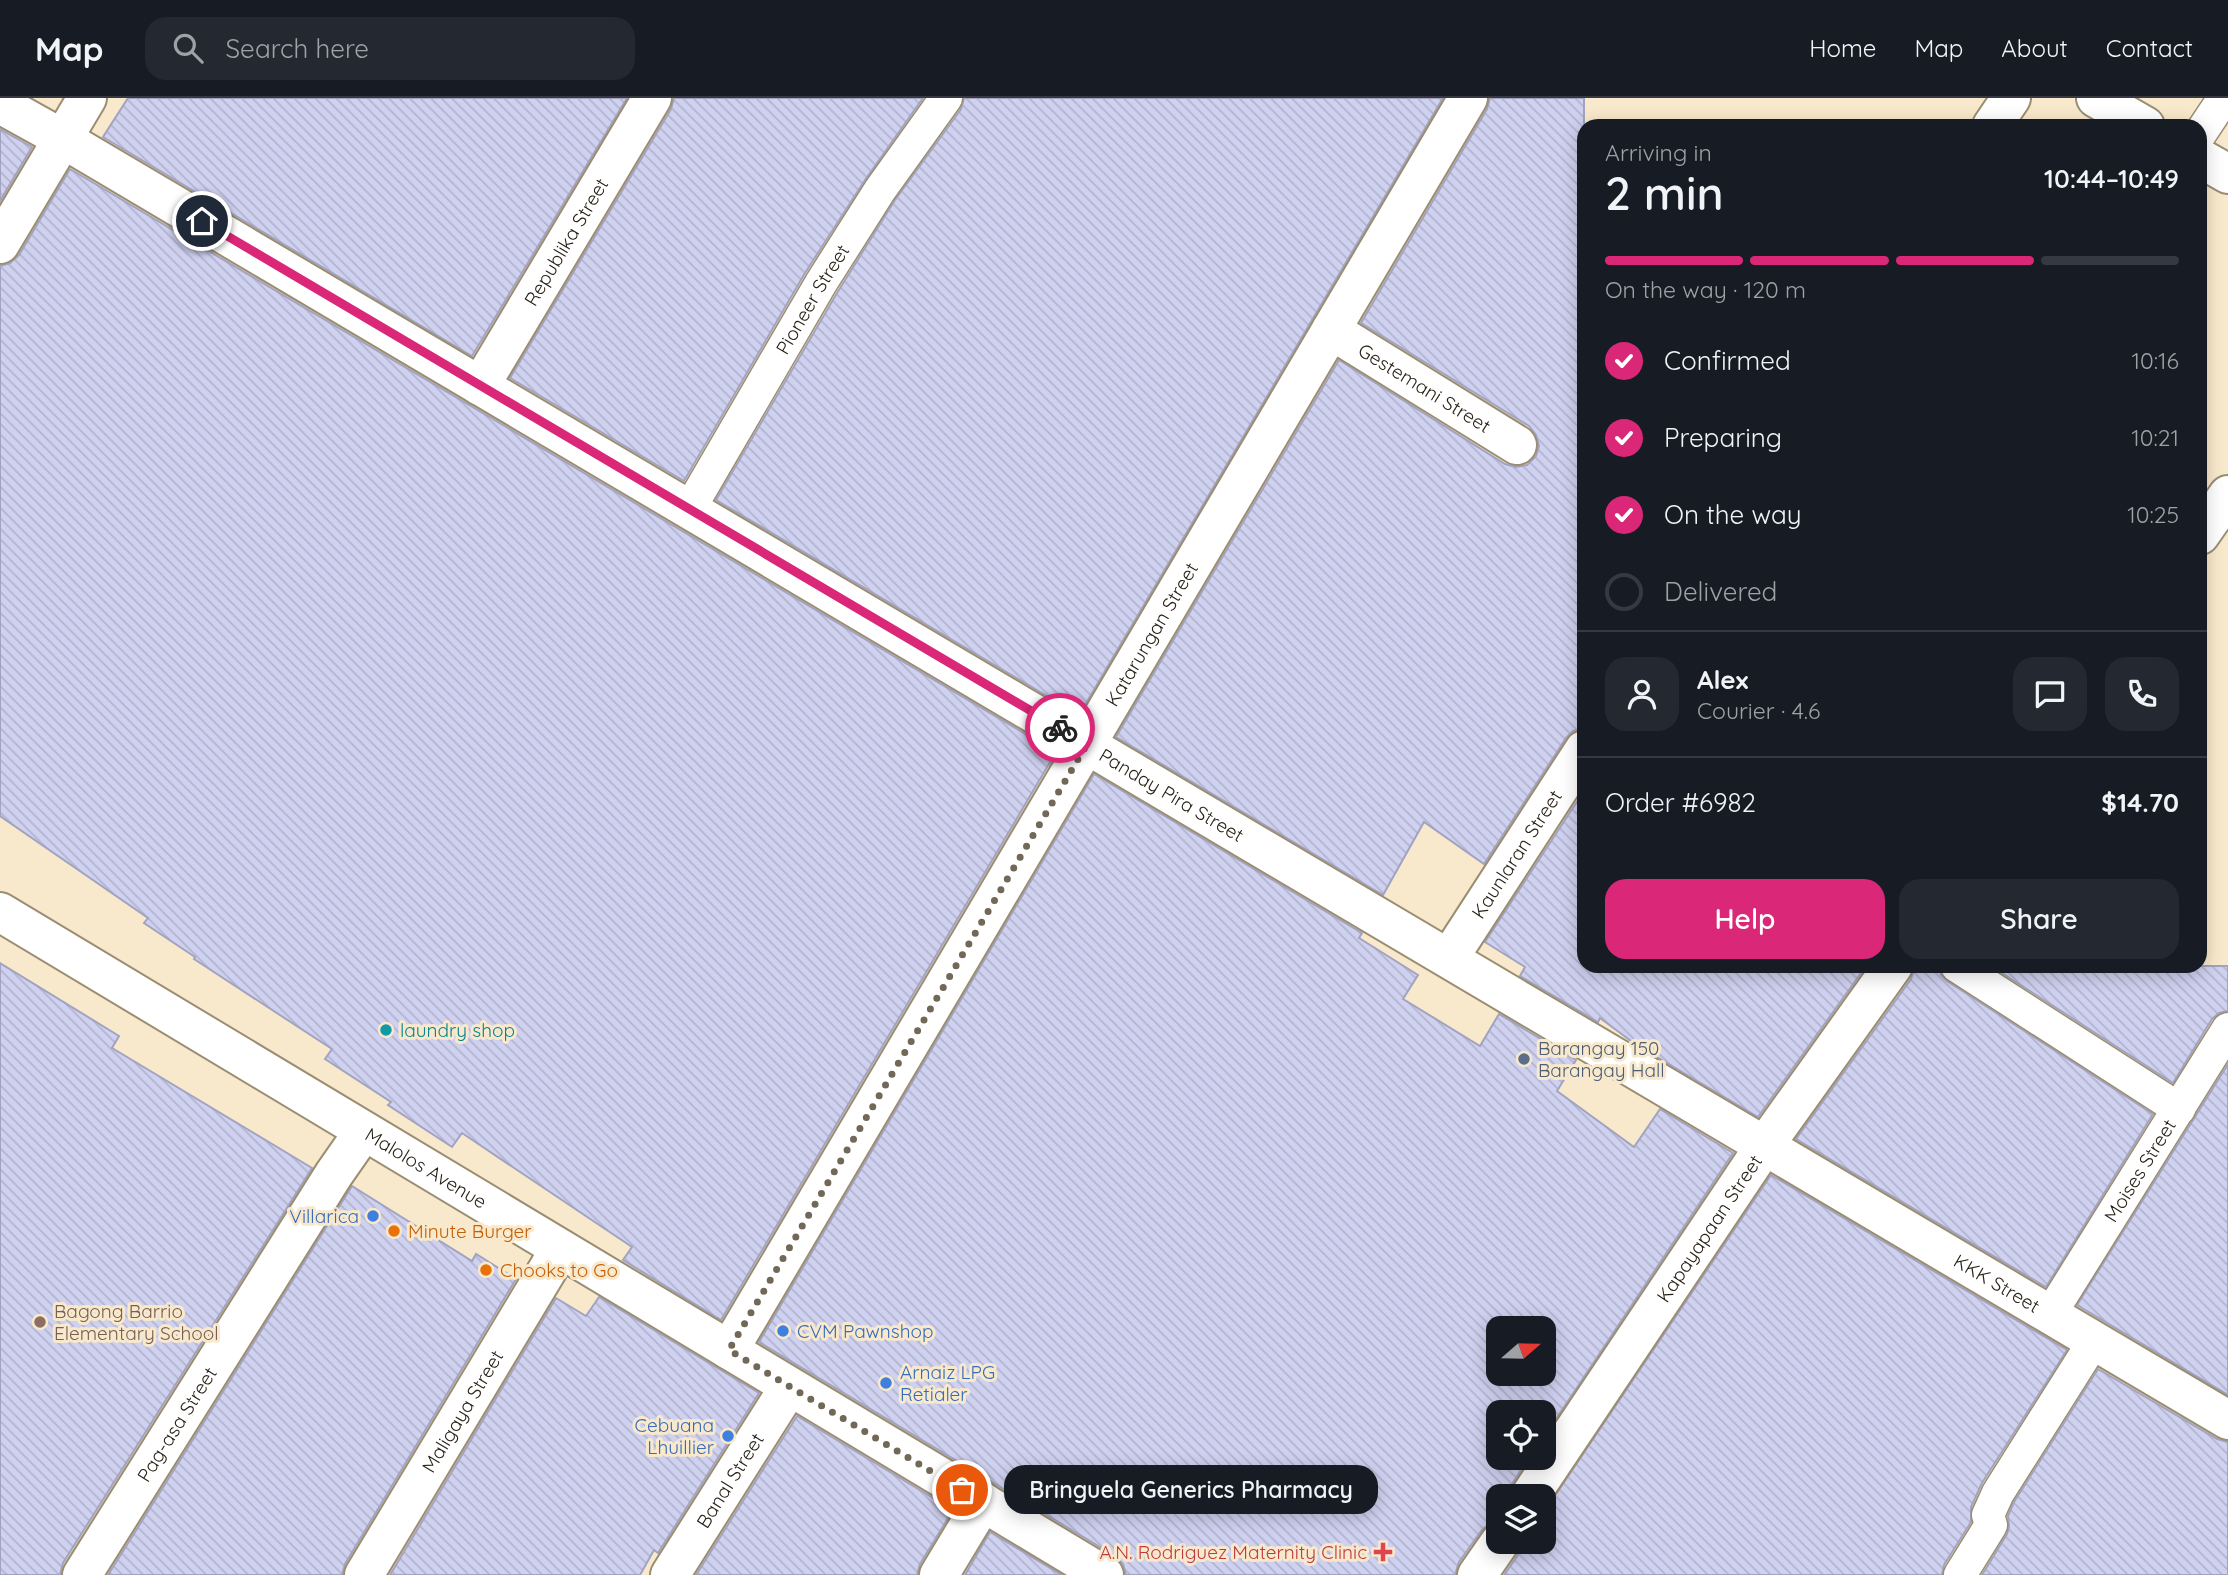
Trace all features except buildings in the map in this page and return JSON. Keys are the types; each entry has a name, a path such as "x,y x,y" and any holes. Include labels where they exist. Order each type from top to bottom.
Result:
{"street":[{"path":"0,244 87,98"},
{"name":"Republika Street","path":"480,386 652,98"},
{"name":"Katarungan Street","path":"729,1350 1468,98"},
{"path":"1997,119 2011,98"},
{"path":"2096,98 2133,119"},
{"name":"Panday Pira Street","path":"0,104 690,508 1765,1145"},
{"path":"2207,162 2228,174"},
{"name":"Gestemani Street","path":"1331,330 1517,445"},
{"path":"2207,524 2228,495"},
{"name":"Kaunlaran Street","path":"1449,958 1577,761"},
{"name":"Malolos Avenue","path":"0,912 1104,1575"},
{"name":"Kapayapaan Street","path":"1538,1484 1765,1145 1888,973"},
{"name":"Pag-asa Street","path":"82,1575 326,1186 365,1131"},
{"name":"KKK Street","path":"1765,1145 2228,1420"},
{"name":"Maligaya Street","path":"364,1575 560,1249"},
{"name":"Banal Street","path":"670,1575 789,1387"},
{"path":"939,1575 983,1502"},
{"path":"1478,1575 1492,1554"}],"lane":[{"name":"Pioneer Street","path":"690,508 821,283 880,190 946,98"},
{"path":"2207,124 2224,98"},
{"path":"1968,973 2179,1109"},
{"name":"Moises Street","path":"2051,1313 2228,1029"},
{"path":"1960,1575 1991,1525 1988,1515 1998,1493 2094,1341"}],"way so far":[{"path":"962,1490 729,1350 1087,744 1060,728"}],"place":[{"name":"laundry shop","path":"386,1030"},
{"name":"Barangay 150 Barangay Hall","path":"1524,1059"},
{"name":"Villarica","path":"373,1216"},
{"name":"Minute Burger","path":"394,1231"},
{"name":"Chooks to Go","path":"486,1270"},
{"name":"Bagong Barrio Elementary School","path":"40,1322"},
{"name":"CVM Pawnshop","path":"783,1331"},
{"name":"Arnaiz LPG Retialer","path":"886,1383"},
{"name":"Cebuana Lhuillier","path":"728,1436"},
{"name":"Bringuela Generics Pharmacy","path":"962,1490"},
{"name":"A.N. Rodriguez Maternity Clinic","path":"1383,1552"}],"route":[{"path":"202,221 1060,728"}]}
